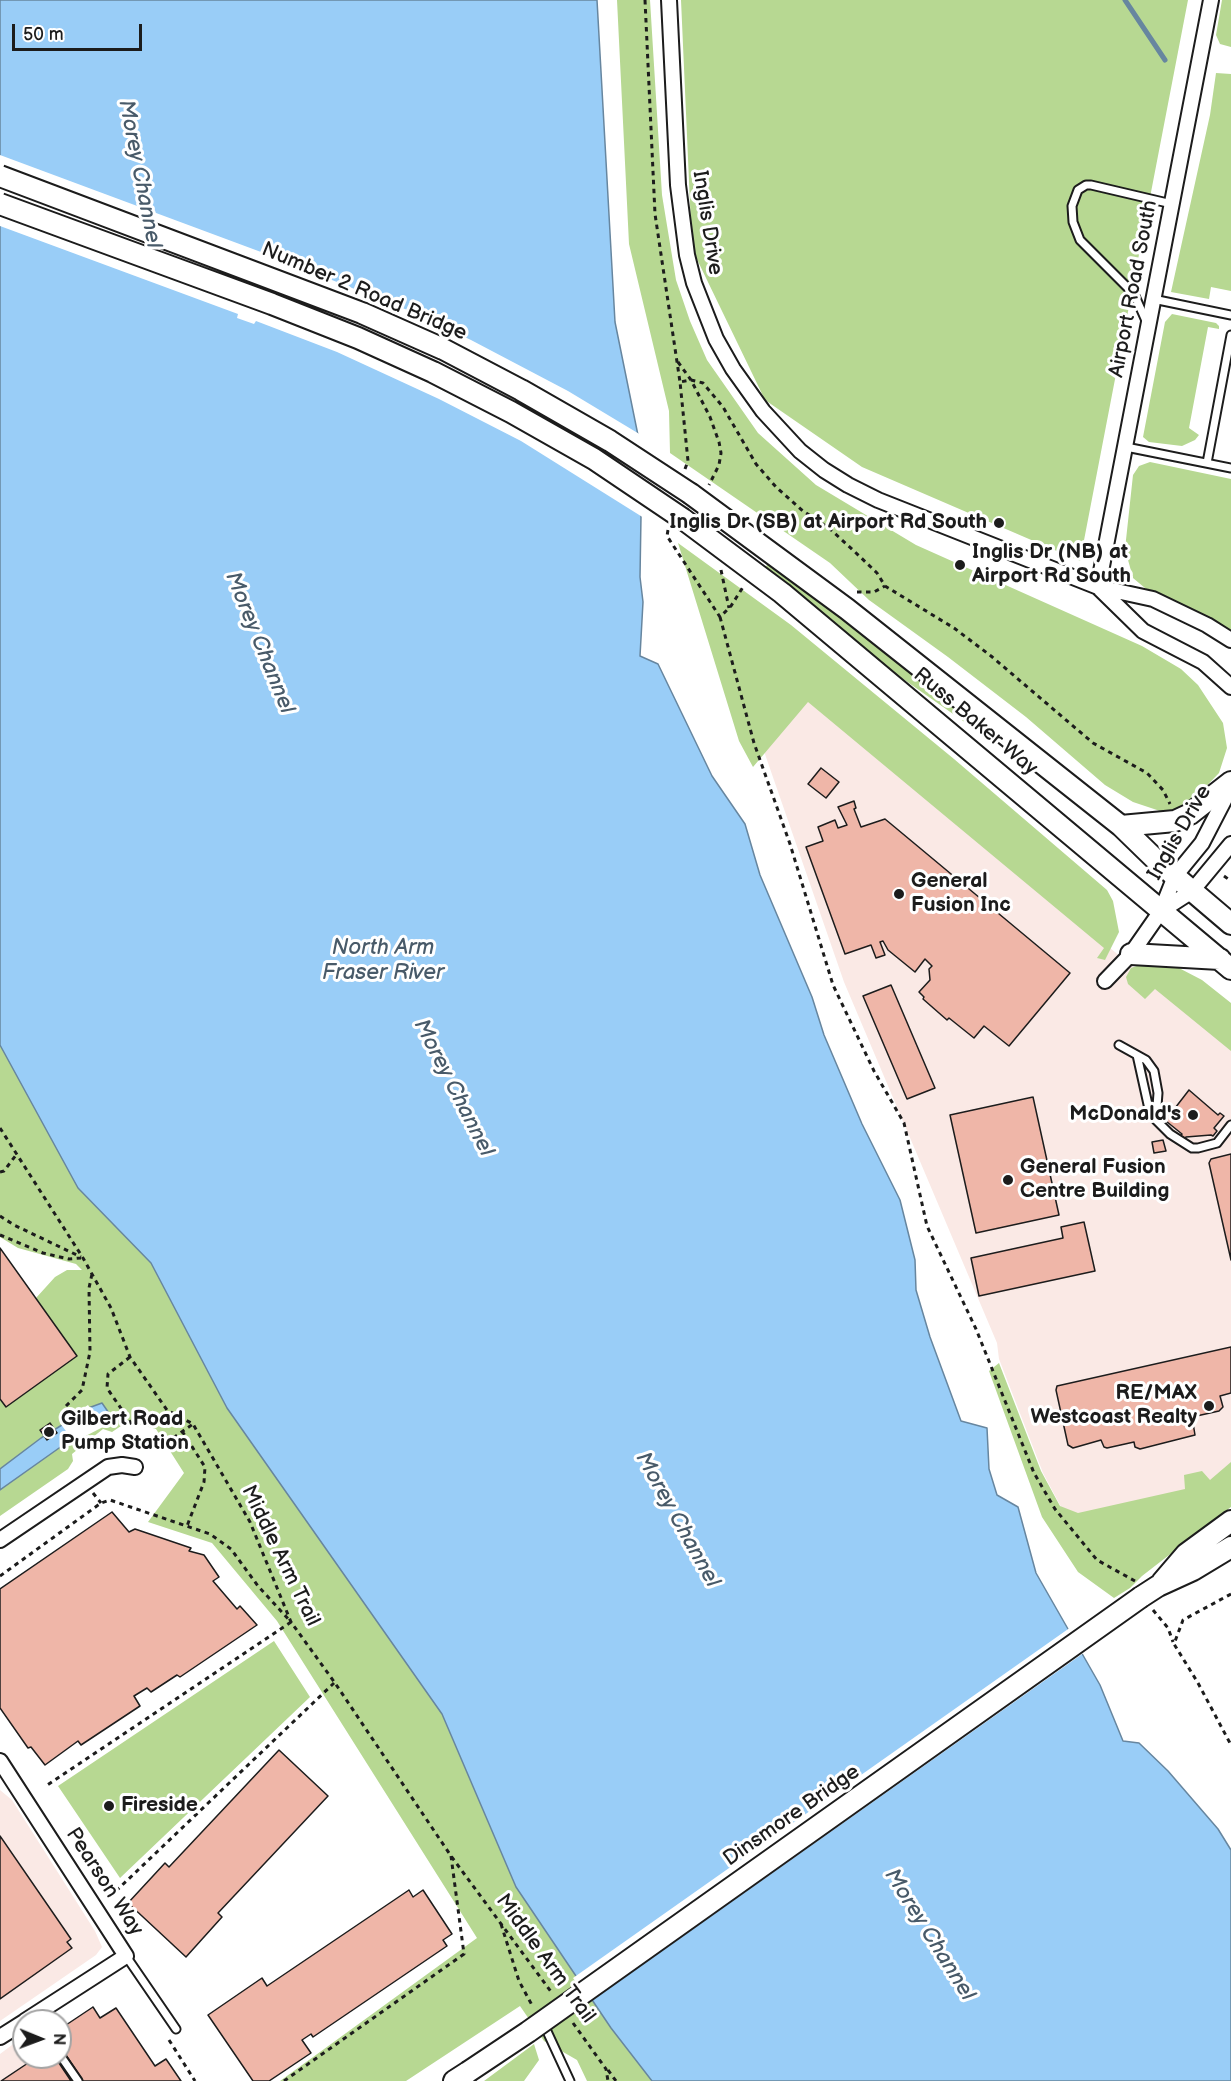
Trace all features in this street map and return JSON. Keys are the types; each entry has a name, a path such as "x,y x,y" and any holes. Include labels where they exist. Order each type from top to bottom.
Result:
{"main road":[{"name":"Number 2 Road Bridge","path":"0,177 362,313 443,349 610,441 691,494"},
{"name":"Russ Baker Way","path":"0,204 358,338 433,372 511,412 594,459 683,519 782,593 1225,964"},
{"name":"Russ Baker Way","path":"691,494 847,609 1121,826 1231,924"},
{"path":"1121,826 1175,821 1190,814 1231,785"},
{"path":"1131,954 1225,964"},
{"path":"1149,1592 1186,1554 1231,1521"},
{"path":"1149,1592 1193,1570 1231,1547"},
{"name":"Dinsmore Bridge","path":"459,2078 528,2032 1149,1592"}],"street":[{"name":"Inglis Drive","path":"669,0 678,185 687,255 694,283 716,339 749,394 763,411 800,451 848,485 878,500 1098,587 1153,599 1207,625 1231,640"},
{"name":"Airport Road South","path":"1098,587 1211,0"},
{"name":"Inglis Drive","path":"1098,587 1143,631 1203,662 1231,687"},
{"name":"Inglis Drive","path":"1161,910 1175,876 1202,843 1231,785"},
{"name":"Inglis Drive","path":"1161,910 1192,891 1231,844"},
{"path":"1105,981 1131,954 1161,910"},
{"path":"0,1540 108,1467 122,1465 135,1467"},
{"name":"Pearson Way","path":"2,1767 126,1956 46,2009"}],"lane":[{"path":"1148,326 1139,304 1128,288 1080,240 1072,222 1072,206 1078,190 1091,184 1172,204"},
{"path":"1153,299 1231,315"},
{"path":"1207,463 1231,335"},
{"path":"1126,447 1231,468"},
{"path":"1119,1045 1146,1060 1154,1071 1158,1093 1155,1109 1156,1120"},
{"path":"1137,1055 1149,1109 1170,1134 1192,1148 1217,1143 1231,1125"},
{"path":"126,1956 176,2029"},
{"path":"545,2027 570,2081"}],"path":[{"path":"645,0 655,214 680,382"},
{"path":"677,361 691,380 716,429 721,453 719,465 709,485"},
{"path":"691,380 703,383 723,407 756,464 776,487 803,511 830,529 877,573 885,586 954,628 1093,743 1147,773 1163,790 1172,811"},
{"path":"721,570 729,608"},
{"path":"858,593 874,592 885,586"},
{"path":"720,617 754,743 790,844 833,985 874,1071 904,1123 927,1226 976,1329 1034,1473 1055,1509 1096,1560 1134,1581 1144,1580 1174,1644 1231,1745"},
{"path":"1222,874 1231,881"},
{"path":"0,1128 83,1258 111,1308 130,1357 167,1410 194,1424"},
{"path":"0,1172 4,1171 16,1155"},
{"path":"0,1216 83,1258"},
{"path":"0,1235 43,1253 69,1259 83,1258"},
{"path":"66,1406 82,1390 90,1352 89,1288 92,1274"},
{"path":"130,1357 108,1374 107,1388 133,1426"},
{"path":"166,1443 194,1424"},
{"name":"Middle Arm Trail","path":"194,1424 250,1522 291,1622 335,1683 451,1856 553,1995"},
{"path":"182,1431 205,1467 204,1482 187,1526"},
{"path":"0,1576 102,1503 110,1500 210,1534 231,1549 258,1586 291,1622 46,1786"},
{"path":"1174,1644 1183,1620 1231,1594"},
{"path":"116,1891 335,1683"},
{"path":"284,2081 464,1954 451,1856"},
{"path":"500,1921 519,1981 545,2027"},
{"name":"Middle Arm Trail","path":"573,2023 606,2069 608,2081"},
{"path":"606,2069 616,2081"}],"shaded area":[{"path":"796,691 1231,1047 1231,1476 1213,1491 1068,1520 1043,1473 999,1359 997,1343 844,982 758,734"},
{"path":"0,1790 12,1800 95,1931 102,1947 96,1955 17,2009 12,2009 12,2013 0,2021"},
{"path":"12,2045 12,2069 65,2069 73,2081 0,2081 0,2054"}],"green space":[{"path":"617,0 650,0 662,195 676,280 707,360 758,433 816,485 916,545 1142,646 1181,669 1198,685 1223,723 1227,748 1219,773 1193,800 1180,809 1170,812 1160,811 1133,802 1105,785 1026,717 869,600 830,563 670,453 669,411 629,244"},
{"path":"681,0 1188,0 1080,561 862,467 765,400 692,249"},
{"path":"1222,0 1231,0 1231,47 1220,44 1216,35"},
{"path":"1216,73 1231,74 1231,291 1211,287 1209,299 1171,292 1210,115"},
{"path":"1172,314 1216,323 1219,326 1219,329 1208,327 1189,428 1199,435 1195,440 1182,446 1149,442 1143,437 1165,322"},
{"path":"1150,462 1231,479 1231,632 1151,593 1133,578 1125,549 1133,475 1139,466"},
{"path":"678,543 791,625 954,759 1107,890 1113,901 1119,932 1105,960 1097,958 1104,948 808,702 753,767 739,741"},
{"path":"769,562 954,706 969,719 966,723 896,674 765,568"},
{"path":"0,962 151,1263 227,1408 442,1714 516,1887 653,2081 587,2081 577,2060 544,2041 520,2006 406,2081 280,2081 477,1938 277,1621 212,1543 148,1522 184,1473 156,1429 135,1423 121,1426 112,1432 103,1429 72,1454 73,1461 68,1469 0,1516 0,1399 6,1407 77,1356 36,1298 55,1277 67,1270 82,1270 76,1264 18,1248 0,1237"},
{"path":"1160,962 1177,967 1202,980 1231,1003 1231,1051 1155,989 1145,999 1128,984 1126,977 1131,968 1145,963"},
{"path":"999,1363 1041,1471 1060,1506 1078,1513 1185,1489 1184,1475 1202,1471 1210,1480 1231,1462 1231,1507 1142,1576 1130,1588 1114,1598 1078,1572 1042,1517 989,1371"},
{"path":"274,1641 310,1697 120,1878 58,1786"},
{"path":"534,2044 539,2060 524,2081 484,2081"}],"water":[{"name":"North Arm Fraser River","path":"0,0 597,0 615,322 642,455 640,577 643,602 640,656 658,664 712,776 745,824 760,875 812,997 824,1035 862,1124 900,1200 915,1260 916,1290 930,1337 961,1421 987,1428 989,1469 997,1495 1018,1507 1036,1573 1100,1685 1123,1741 1139,1743 1168,1771 1218,1829 1231,1850 1231,2081 652,2081 611,2028 516,1887 442,1714 227,1408 151,1263 78,1188 0,1045"},
{"path":"102,1403 113,1419 69,1441 0,1490 0,1469 41,1438 91,1407"}],"pier":[{"path":"0,155 261,252 263,248 280,254 279,259 410,311 568,391 641,435 645,455 644,518 521,441 439,399 337,352 256,321 254,324 237,318 238,314 0,226"},
{"path":"88,1405 103,1427 74,1442 60,1423"},
{"path":"1071,1627 1085,1652 590,2002 573,1978"}],"building":[{"path":"821,768 839,782 826,798 808,784"},
{"name":"General Fusion Inc","path":"854,801 856,808 854,809 861,827 885,819 1070,973 1009,1046 984,1026 974,1038 949,1018 947,1020 923,999 924,997 919,992 930,980 929,969 932,966 925,959 915,972 888,950 883,941 880,942 885,955 876,958 871,945 845,954 806,847 823,841 818,827 835,820 838,828 847,825 838,807"},
{"path":"891,985 935,1088 907,1099 863,996"},
{"name":"McDonald's","path":"1189,1090 1218,1115 1220,1113 1224,1116 1214,1128 1217,1131 1213,1136 1186,1137 1184,1140 1180,1137 1182,1134 1161,1117 1168,1108 1172,1112"},
{"name":"General Fusion Centre Building","path":"1033,1097 1059,1215 976,1233 950,1115"},
{"path":"1163,1140 1166,1151 1154,1153 1152,1142"},
{"path":"1231,1154 1231,1260 1209,1163 1211,1159"},
{"path":"1084,1222 1095,1271 979,1296 971,1258 1063,1238 1061,1227"},
{"path":"0,1248 77,1356 6,1407 0,1399"},
{"path":"1231,1347 1231,1393 1220,1396 1223,1407 1219,1411 1192,1417 1195,1435 1140,1449 1135,1447 1134,1442 1107,1448 1101,1440 1073,1448 1068,1445 1057,1386"},
{"name":"Gilbert Road Pump Station","path":"50,1423 57,1433 47,1440 40,1430"},
{"path":"112,1512 129,1532 135,1529 191,1548 189,1551 204,1555 219,1577 213,1581 237,1609 240,1606 257,1625 180,1677 177,1675 151,1692 147,1688 134,1696 140,1706 81,1745 78,1741 45,1765 31,1747 28,1748 0,1708 0,1589"},
{"path":"279,1750 328,1796 218,1913 222,1917 186,1957 128,1903 165,1863 169,1867"},
{"path":"0,1836 71,1939 67,1942 72,1948 0,1999"},
{"path":"409,1890 413,1897 423,1890 452,1934 443,1940 447,1946 313,2037 311,2034 302,2040 311,2053 269,2081 253,2081 208,2015 262,1978 267,1986"},
{"path":"93,2007 100,2018 116,2008 155,2066 166,2059 181,2081 83,2081 72,2064 72,2021"},
{"path":"19,2069 63,2069 71,2081 1,2081"}],"waterway":[{"path":"1125,0 1165,60"}],"place":[{"name":"Inglis Dr (SB) at Airport Rd South","path":"999,523"},
{"name":"Inglis Dr (NB) at Airport Rd South","path":"960,565"},
{"name":"General Fusion Inc","path":"899,894"},
{"name":"McDonald's","path":"1193,1115"},
{"name":"General Fusion Centre Building","path":"1008,1180"},
{"name":"RE/MAX Westcoast Realty","path":"1209,1406"},
{"name":"Gilbert Road Pump Station","path":"49,1432"},
{"name":"Fireside","path":"109,1806"}],"water label":[{"name":"Morey Channel","path":"139,174"},
{"name":"Morey Channel","path":"259,643"},
{"name":"Morey Channel","path":"453,1088"},
{"name":"Morey Channel","path":"677,1520"},
{"name":"Morey Channel","path":"929,1935"}]}
